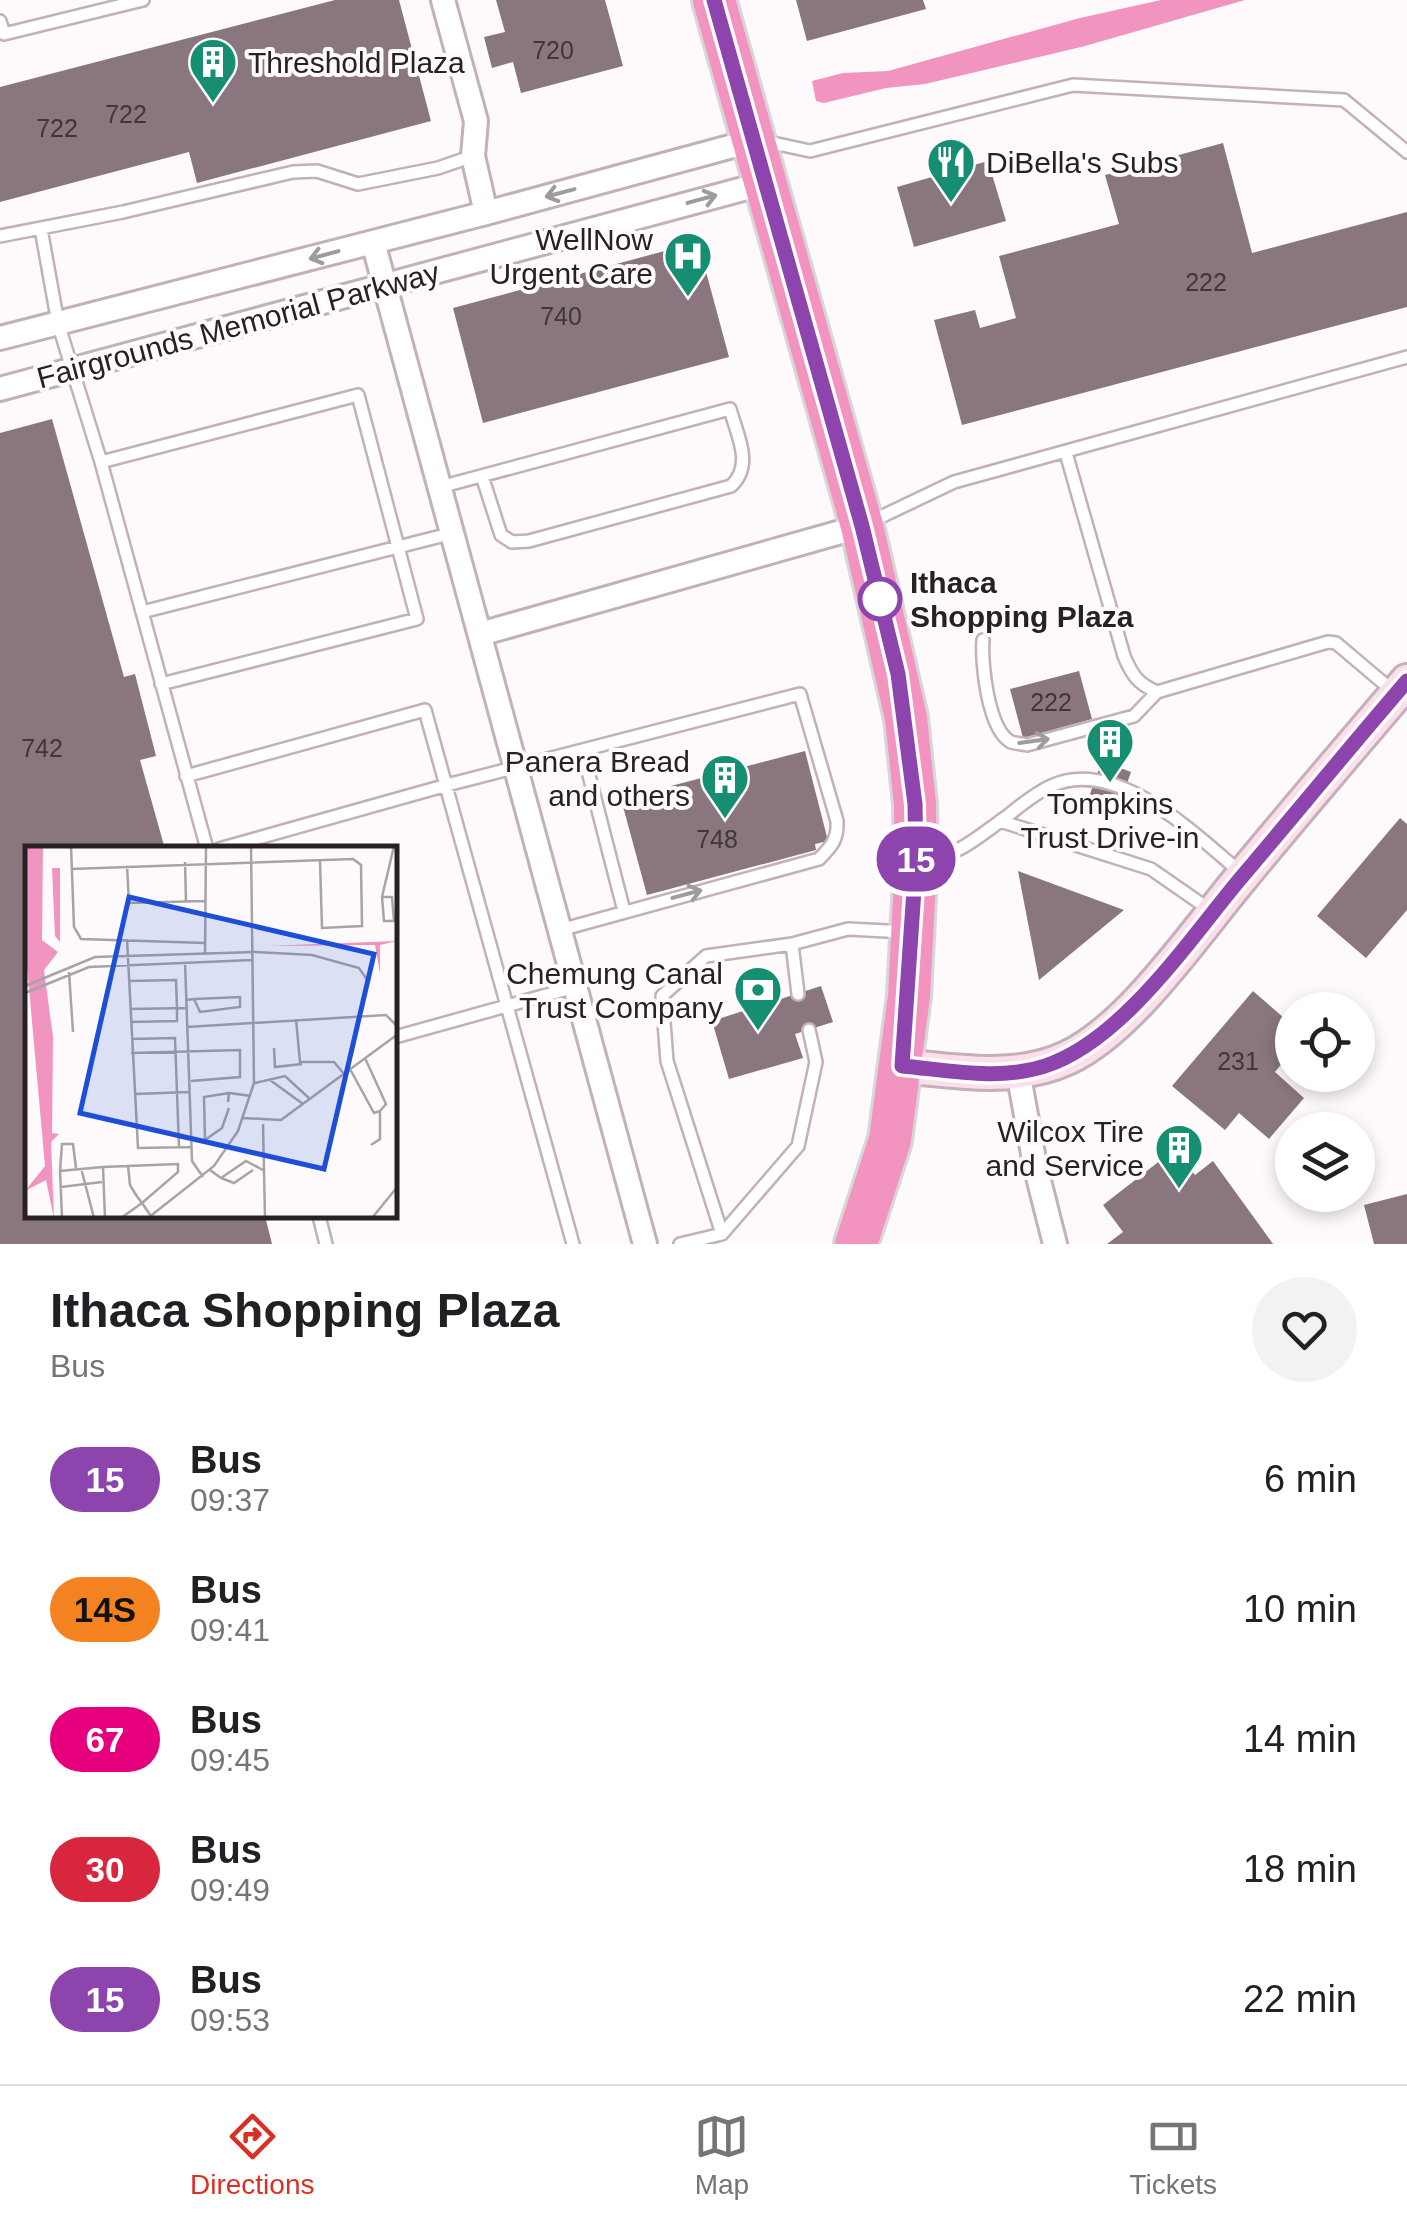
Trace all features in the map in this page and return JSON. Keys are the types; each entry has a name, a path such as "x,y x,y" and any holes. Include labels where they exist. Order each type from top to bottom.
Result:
{"highway":[{"path":"714,0 862,526 906,718 916,860 902,1066 890,1140 856,1244"}],"street":[{"path":"443,0 476,122 473,156 486,213"},
{"name":"Fairgrounds Memorial Parkway","path":"0,338 755,140"},
{"name":"Fairgrounds Memorial Parkway","path":"0,389 765,182"},
{"path":"373,242 645,1244"},
{"path":"480,634 862,526"},
{"path":"902,1066 978,1073 1042,1067 1067,1058 1110,1030 1401,687"},
{"path":"1018,1071 1035,1164 1056,1244"}],"lane":[{"path":"0,21 4,34 143,0"},
{"path":"755,140 810,151 1073,85 1344,100 1407,152"},
{"path":"0,236 293,172 317,170 358,184 438,168 473,156"},
{"path":"41,229 58,323 102,462 206,846"},
{"path":"862,526 954,482 1407,358"},
{"path":"102,462 358,395 400,546 417,619 161,684"},
{"path":"440,488 482,476 730,409 744,462 741,477 731,486 529,542 512,542 501,534 482,476"},
{"path":"1066,453 1124,656 1132,676 1157,692"},
{"path":"142,612 453,533"},
{"path":"983,640 981,665 1002,734 1012,742 1027,745 1134,716 1157,692 1328,642 1336,643 1401,687"},
{"path":"231,846 446,785 800,694 836,821 838,834 833,846 819,858 560,930"},
{"path":"186,776 425,710 573,1244"},
{"path":"583,752 624,911"},
{"path":"916,860 957,853 1053,784 1095,781 1131,792 1161,808 1244,875"},
{"path":"1000,821 1151,869 1212,912"},
{"path":"722,1234 666,1061 662,996 706,956 792,944 848,929 913,932"},
{"path":"792,944 798,994"},
{"path":"398,1036 575,988"},
{"path":"680,1244 722,1234 798,1146 816,1062 809,1030"},
{"path":"320,1219 326,1244"}],"shaded area":[{"path":"1161,0 1245,0 1085,46 925,84 886,88 824,103 816,101 812,81 843,73 888,71"}],"building":[{"name":"Threshold Plaza","path":"335,0 399,0 431,121 197,183 189,152 0,202 0,87"},
{"path":"496,0 605,0 623,66 521,93 513,62 492,68 484,37 505,32"},
{"path":"796,0 923,0 926,9 807,41"},
{"path":"1223,143 1252,253 1407,212 1407,307 962,425 934,320 975,310 980,328 1016,318 999,256 1119,224 1105,175"},
{"name":"DiBella's Subs","path":"988,161 1006,221 914,247 897,187"},
{"path":"698,242 729,357 483,423 453,308"},
{"path":"52,419 124,677 135,674 156,756 140,760 164,846 25,846 25,1219 266,1219 272,1244 0,1244 0,433"},
{"path":"1079,671 1092,719 1023,738 1010,689"},
{"name":"Panera Bread and others","path":"805,751 828,841 815,844 816,850 647,895 621,799"},
{"name":"Tompkins Trust Drive-in","path":"1102,761 1131,772 1116,815 1086,805"},
{"path":"1400,818 1407,824 1407,910 1366,958 1317,916"},
{"path":"1018,871 1124,910 1039,980"},
{"name":"Chemung Canal Trust Company","path":"821,986 833,1022 795,1034 803,1058 729,1079 712,1021"},
{"path":"1253,991 1275,1010 1275,1092 1297,1092 1304,1098 1292,1112 1275,1112 1275,1132 1269,1139 1239,1113 1225,1130 1172,1086"},
{"name":"Wilcox Tire and Service","path":"1175,1149 1195,1175 1213,1161 1273,1244 1107,1244 1123,1232 1103,1205"},
{"path":"1407,1194 1407,1244 1374,1244 1366,1212 1375,1212 1375,1202"}],"bus line":[{"name":"15","path":"714,0 862,526 906,718 916,860 902,1066 978,1073 1042,1067 1067,1058 1110,1030 1407,681"}],"place":[{"name":"Threshold Plaza","path":"213,104"},
{"name":"DiBella's Subs","path":"951,204"},
{"name":"WellNow Urgent Care","path":"688,298"},
{"name":"Ithaca Shopping Plaza","path":"880,599"},
{"name":"Tompkins Trust Drive-in","path":"1110,784"},
{"name":"Panera Bread and others","path":"725,820"},
{"name":"Chemung Canal Trust Company","path":"758,1032"},
{"name":"Wilcox Tire and Service","path":"1179,1190"}]}
